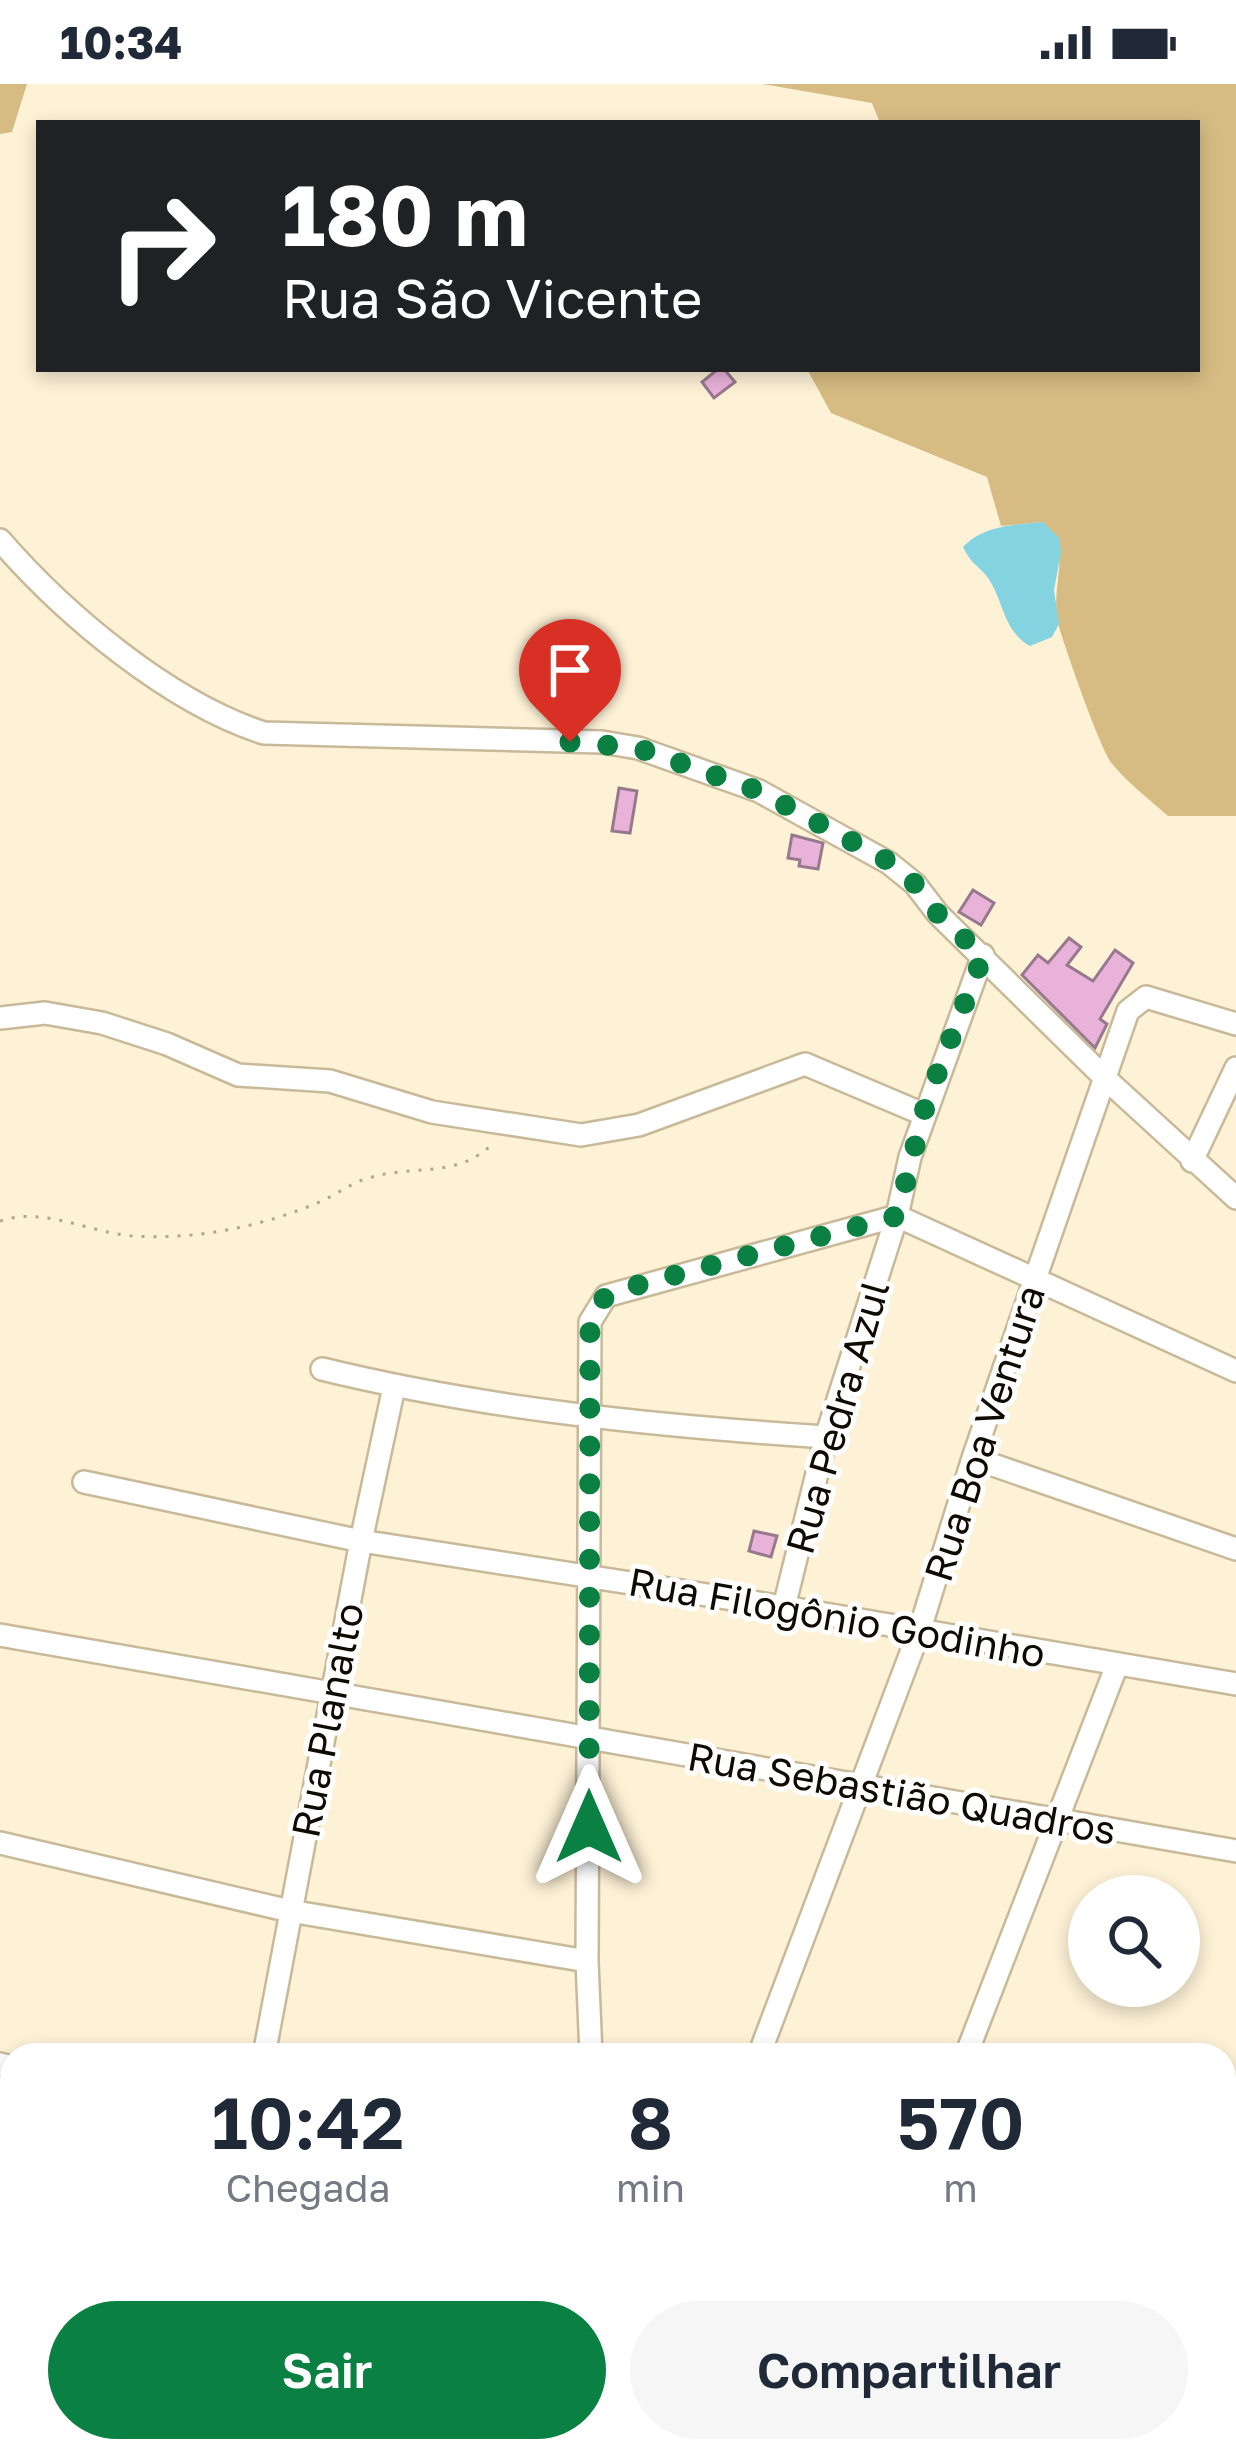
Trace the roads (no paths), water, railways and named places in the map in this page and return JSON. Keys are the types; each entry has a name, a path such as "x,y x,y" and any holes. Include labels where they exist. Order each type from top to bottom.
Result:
{"street":[{"path":"0,540 33,578 141,667 199,706 265,734 538,740 638,748 759,791 890,862 1107,1080 1236,1198"},
{"name":"Rua Pedra Azul","path":"784,1606 826,1437 897,1216 923,1114 983,956"},
{"name":"Rua Boa Ventura","path":"763,2043 920,1629 1128,1011 1146,998 1236,1024"},
{"path":"0,1018 45,1013 102,1023 238,1075 330,1081 432,1112 581,1135 639,1125 805,1064 923,1114"},
{"path":"1192,1161 1236,1068"},
{"path":"590,2043 590,1322 606,1295 897,1216 1236,1371"},
{"path":"322,1370 394,1387 590,1414 826,1437"},
{"name":"Rua Planalto","path":"266,2043 394,1387"},
{"path":"974,1458 1236,1549"},
{"name":"Rua Filogônio Godinho","path":"84,1481 361,1540 1236,1684"},
{"name":"Rua Sebastião Quadros","path":"0,1635 1236,1851"},
{"path":"971,2043 1117,1665"},
{"path":"0,1843 290,1911 587,1961"}],"water":[{"path":"1043,522 1059,538 1054,590 1059,624 1052,637 1030,646 1014,632 988,578 963,547 990,530"}]}
